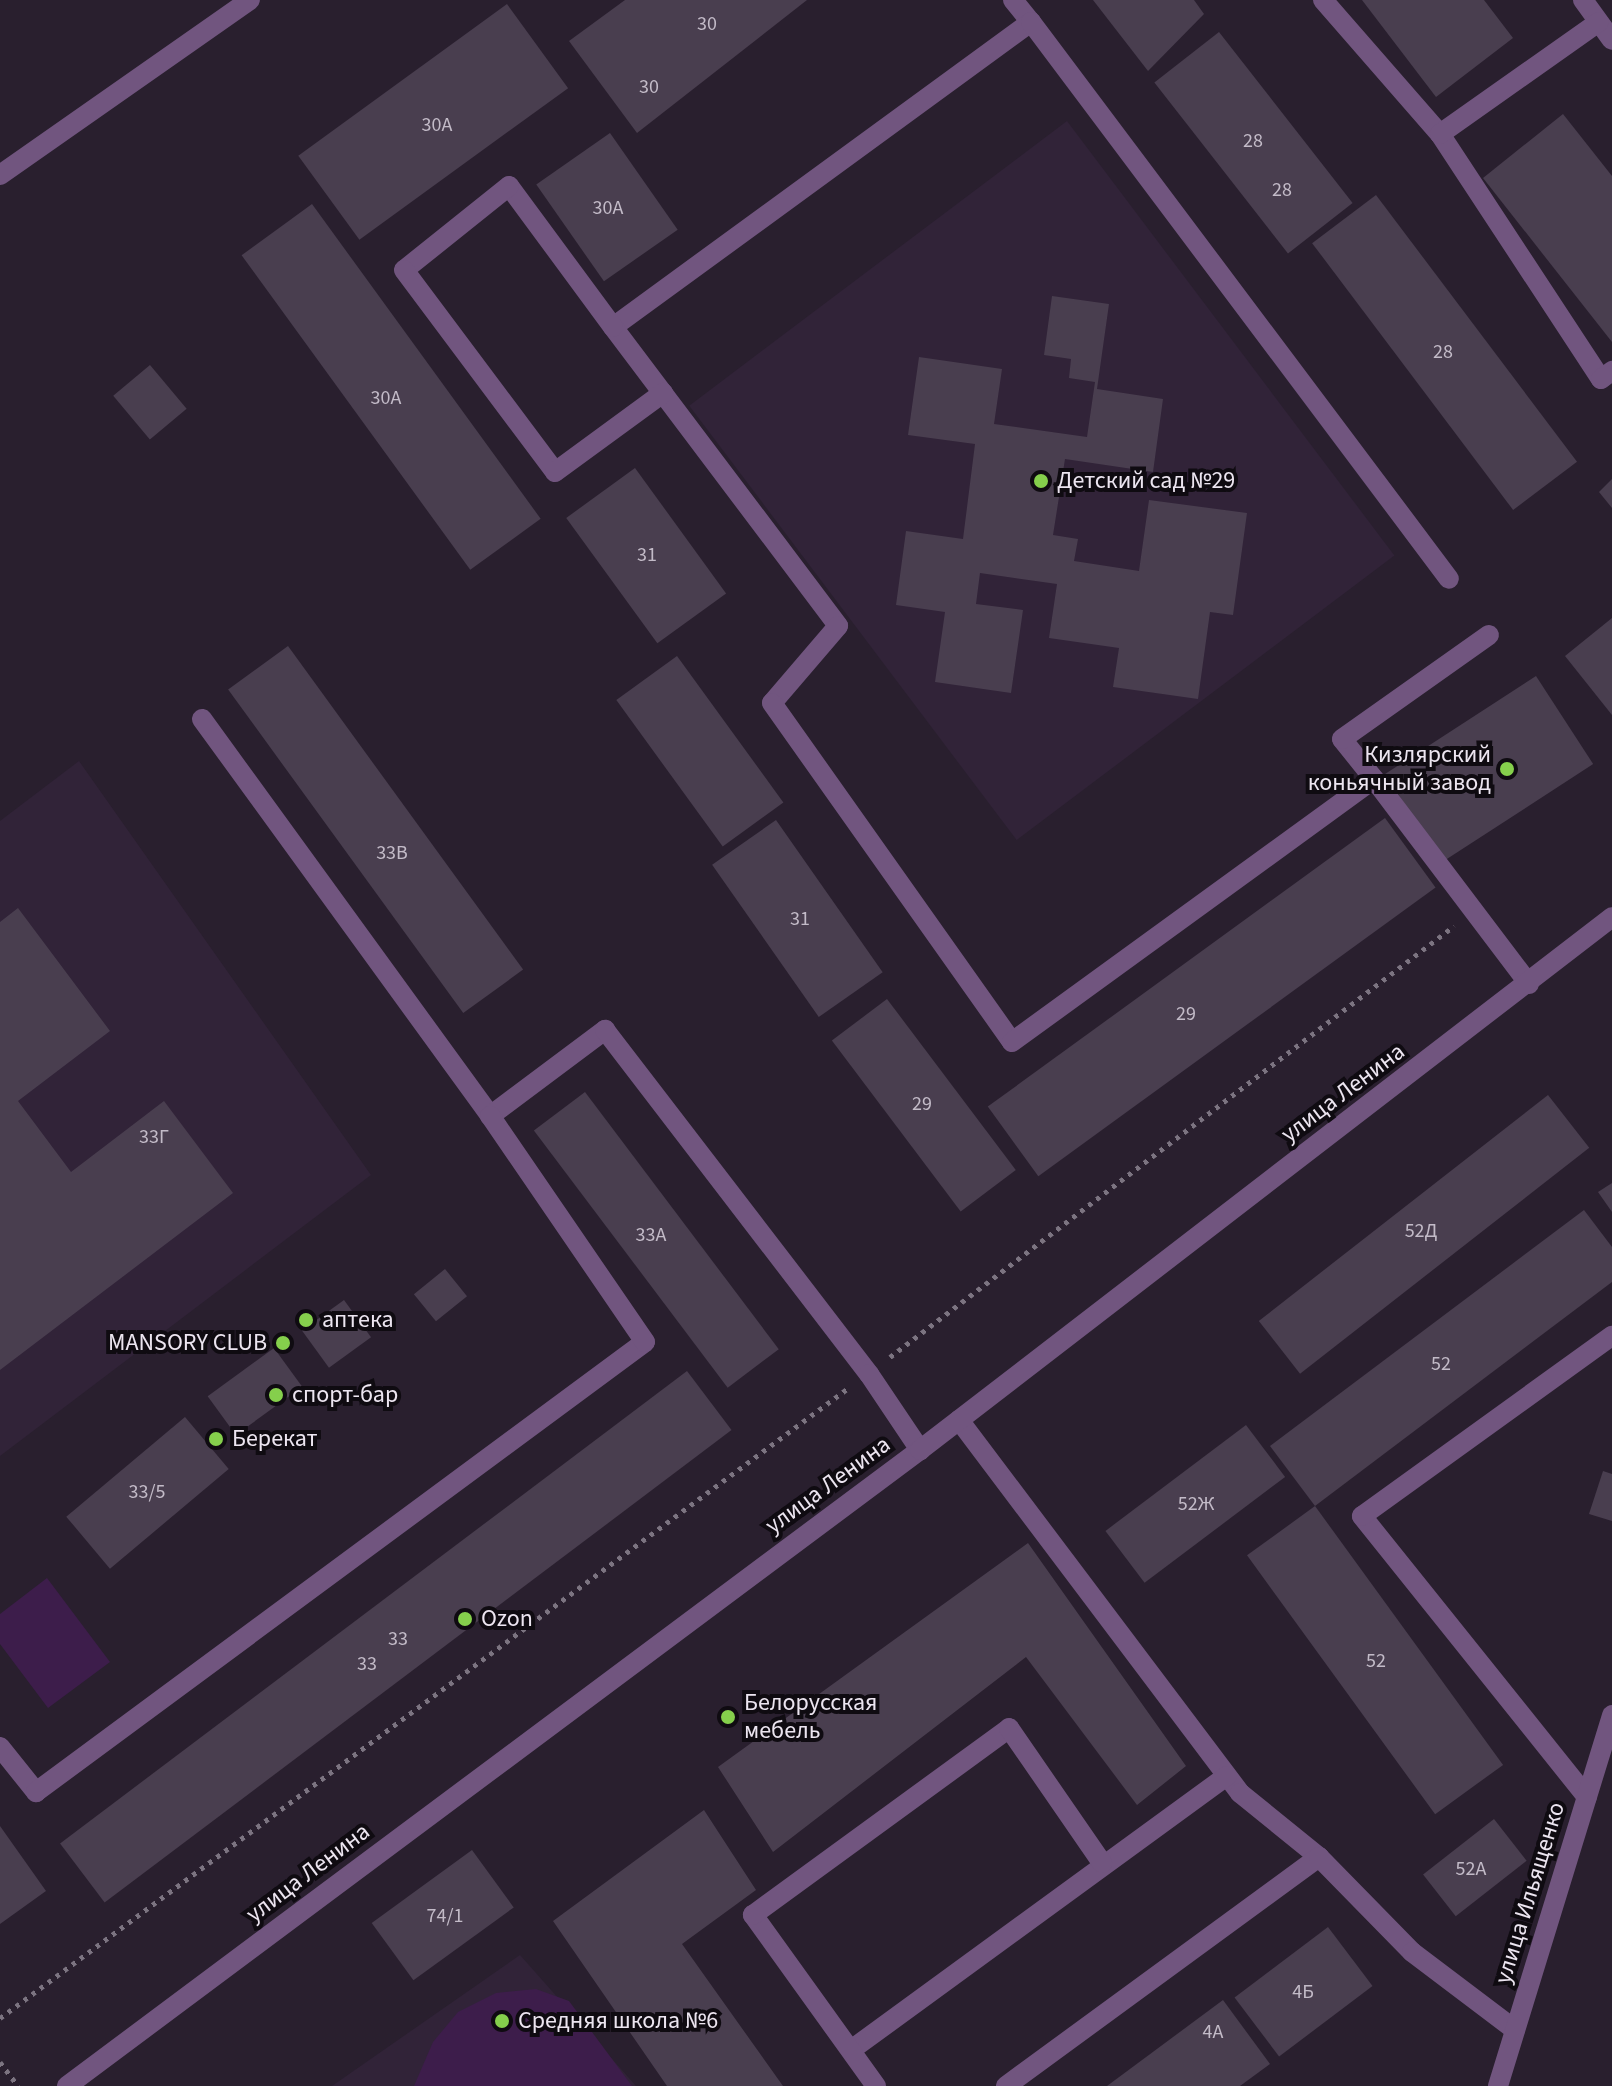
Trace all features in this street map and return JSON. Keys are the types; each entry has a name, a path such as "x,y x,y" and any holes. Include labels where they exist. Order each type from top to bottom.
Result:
{"street":[{"path":"0,175 250,0"},
{"path":"1013,0 1449,579"},
{"path":"1323,0 1440,134 1601,379 1612,371"},
{"path":"1583,0 1612,40"},
{"path":"613,327 1031,22"},
{"path":"1440,134 1599,22"},
{"path":"663,393 555,472 404,270 509,186 838,626 772,703 1012,1042 1374,779"},
{"path":"1489,635 1342,739 1471,913 1529,984"},
{"path":"0,1747 36,1792 645,1342 490,1116 202,719"},
{"name":"улица Ленина","path":"67,2086 920,1450 1529,984 1612,917"},
{"path":"490,1116 605,1030 869,1374 920,1450"},
{"path":"1587,1797 1362,1516 1612,1336"},
{"path":"959,1420 1240,1793 1319,1857 1412,1952 1515,2030"},
{"name":"улица Ильященко","path":"1498,2086 1612,1715"},
{"path":"876,2086 753,1915 1009,1728 1102,1863"},
{"path":"851,2050 1102,1863 1227,1776"},
{"path":"1006,2086 1319,1857"}],"path":[{"path":"0,2018 869,1374 1471,913"},
{"path":"0,2062 18,2086"}],"shaded area":[{"name":"Детский сад №29","path":"1067,121 1394,555 1017,840 689,406"},
{"path":"79,761 371,1175 0,1456 0,821"},
{"path":"47,1578 110,1662 48,1708 0,1644 0,1614"},
{"name":"Средняя школа №6","path":"520,1955 636,2086 332,2086"},
{"name":"Средняя школа №6","path":"536,1989 569,2001 632,2086 414,2086 433,2042 458,2012 496,1993"}],"building":[{"path":"625,0 807,0 637,133 569,41"},
{"path":"1093,0 1194,0 1204,14 1148,71"},
{"path":"1362,0 1484,0 1513,38 1436,97"},
{"path":"507,4 568,88 359,240 298,156"},
{"path":"1219,32 1353,203 1288,253 1154,82"},
{"path":"1563,114 1612,176 1612,342 1483,178"},
{"path":"610,133 678,230 604,281 536,185"},
{"path":"1376,195 1577,462 1513,510 1312,243"},
{"path":"312,204 541,519 470,570 242,255"},
{"path":"1052,296 1109,304 1097,389 1163,399 1153,472 1065,459 1053,535 1078,539 1074,561 1139,571 1149,500 1247,513 1233,615 1210,612 1198,699 1113,687 1119,648 1049,638 1057,584 980,573 976,604 1023,610 1011,693 935,682 945,612 896,605 906,531 963,539 975,444 908,435 919,357 1002,369 994,424 1087,437 1095,382 1069,378 1071,359 1044,355"},
{"path":"150,365 187,409 150,440 113,396"},
{"path":"635,468 726,593 657,643 566,518"},
{"path":"1612,479 1612,508 1599,492"},
{"path":"1612,618 1612,715 1565,656"},
{"path":"288,646 523,970 463,1013 228,689"},
{"path":"677,656 783,802 723,847 616,700"},
{"path":"1536,676 1593,764 1442,862 1385,774"},
{"path":"1385,818 1436,888 1038,1176 988,1107"},
{"path":"776,820 883,972 819,1017 712,865"},
{"path":"18,908 110,1031 18,1101 71,1172 164,1101 233,1193 0,1370 0,922"},
{"path":"887,999 1016,1170 961,1211 832,1041"},
{"path":"585,1092 779,1349 728,1388 534,1131"},
{"path":"1548,1095 1589,1148 1300,1374 1259,1321"},
{"path":"1612,1183 1612,1212 1598,1192"},
{"path":"1584,1210 1612,1247 1612,1282 1315,1506 1270,1446"},
{"path":"445,1269 467,1296 436,1321 414,1294"},
{"path":"344,1300 371,1337 329,1368 302,1331"},
{"path":"274,1348 302,1387 236,1435 208,1396"},
{"path":"687,1371 732,1430 105,1903 60,1843"},
{"path":"185,1417 229,1469 110,1569 66,1517"},
{"path":"1246,1425 1285,1477 1145,1583 1105,1531"},
{"path":"1603,1471 1612,1474 1612,1521 1589,1514"},
{"path":"1315,1506 1503,1765 1435,1814 1247,1555"},
{"path":"1028,1543 1186,1766 1137,1805 1026,1657 773,1852 718,1767"},
{"path":"704,1810 756,1890 682,1944 783,2086 667,2086 553,1921"},
{"path":"1494,1819 1527,1861 1456,1916 1423,1874"},
{"path":"0,1826 46,1891 0,1924"},
{"path":"472,1850 514,1907 413,1980 372,1923"},
{"path":"1328,1927 1373,1986 1279,2057 1235,1997"},
{"path":"1223,2000 1270,2064 1240,2086 1107,2086"}],"place":[{"name":"Детский сад №29","path":"1041,481"},
{"name":"Кизлярский коньячный завод","path":"1507,769"},
{"name":"аптека","path":"306,1320"},
{"name":"MANSORY CLUB","path":"283,1343"},
{"name":"спорт-бар","path":"276,1395"},
{"name":"Берекат","path":"216,1439"},
{"name":"Ozon","path":"465,1619"},
{"name":"Белорусская мебель","path":"728,1717"},
{"name":"Средняя школа №6","path":"502,2021"}]}
